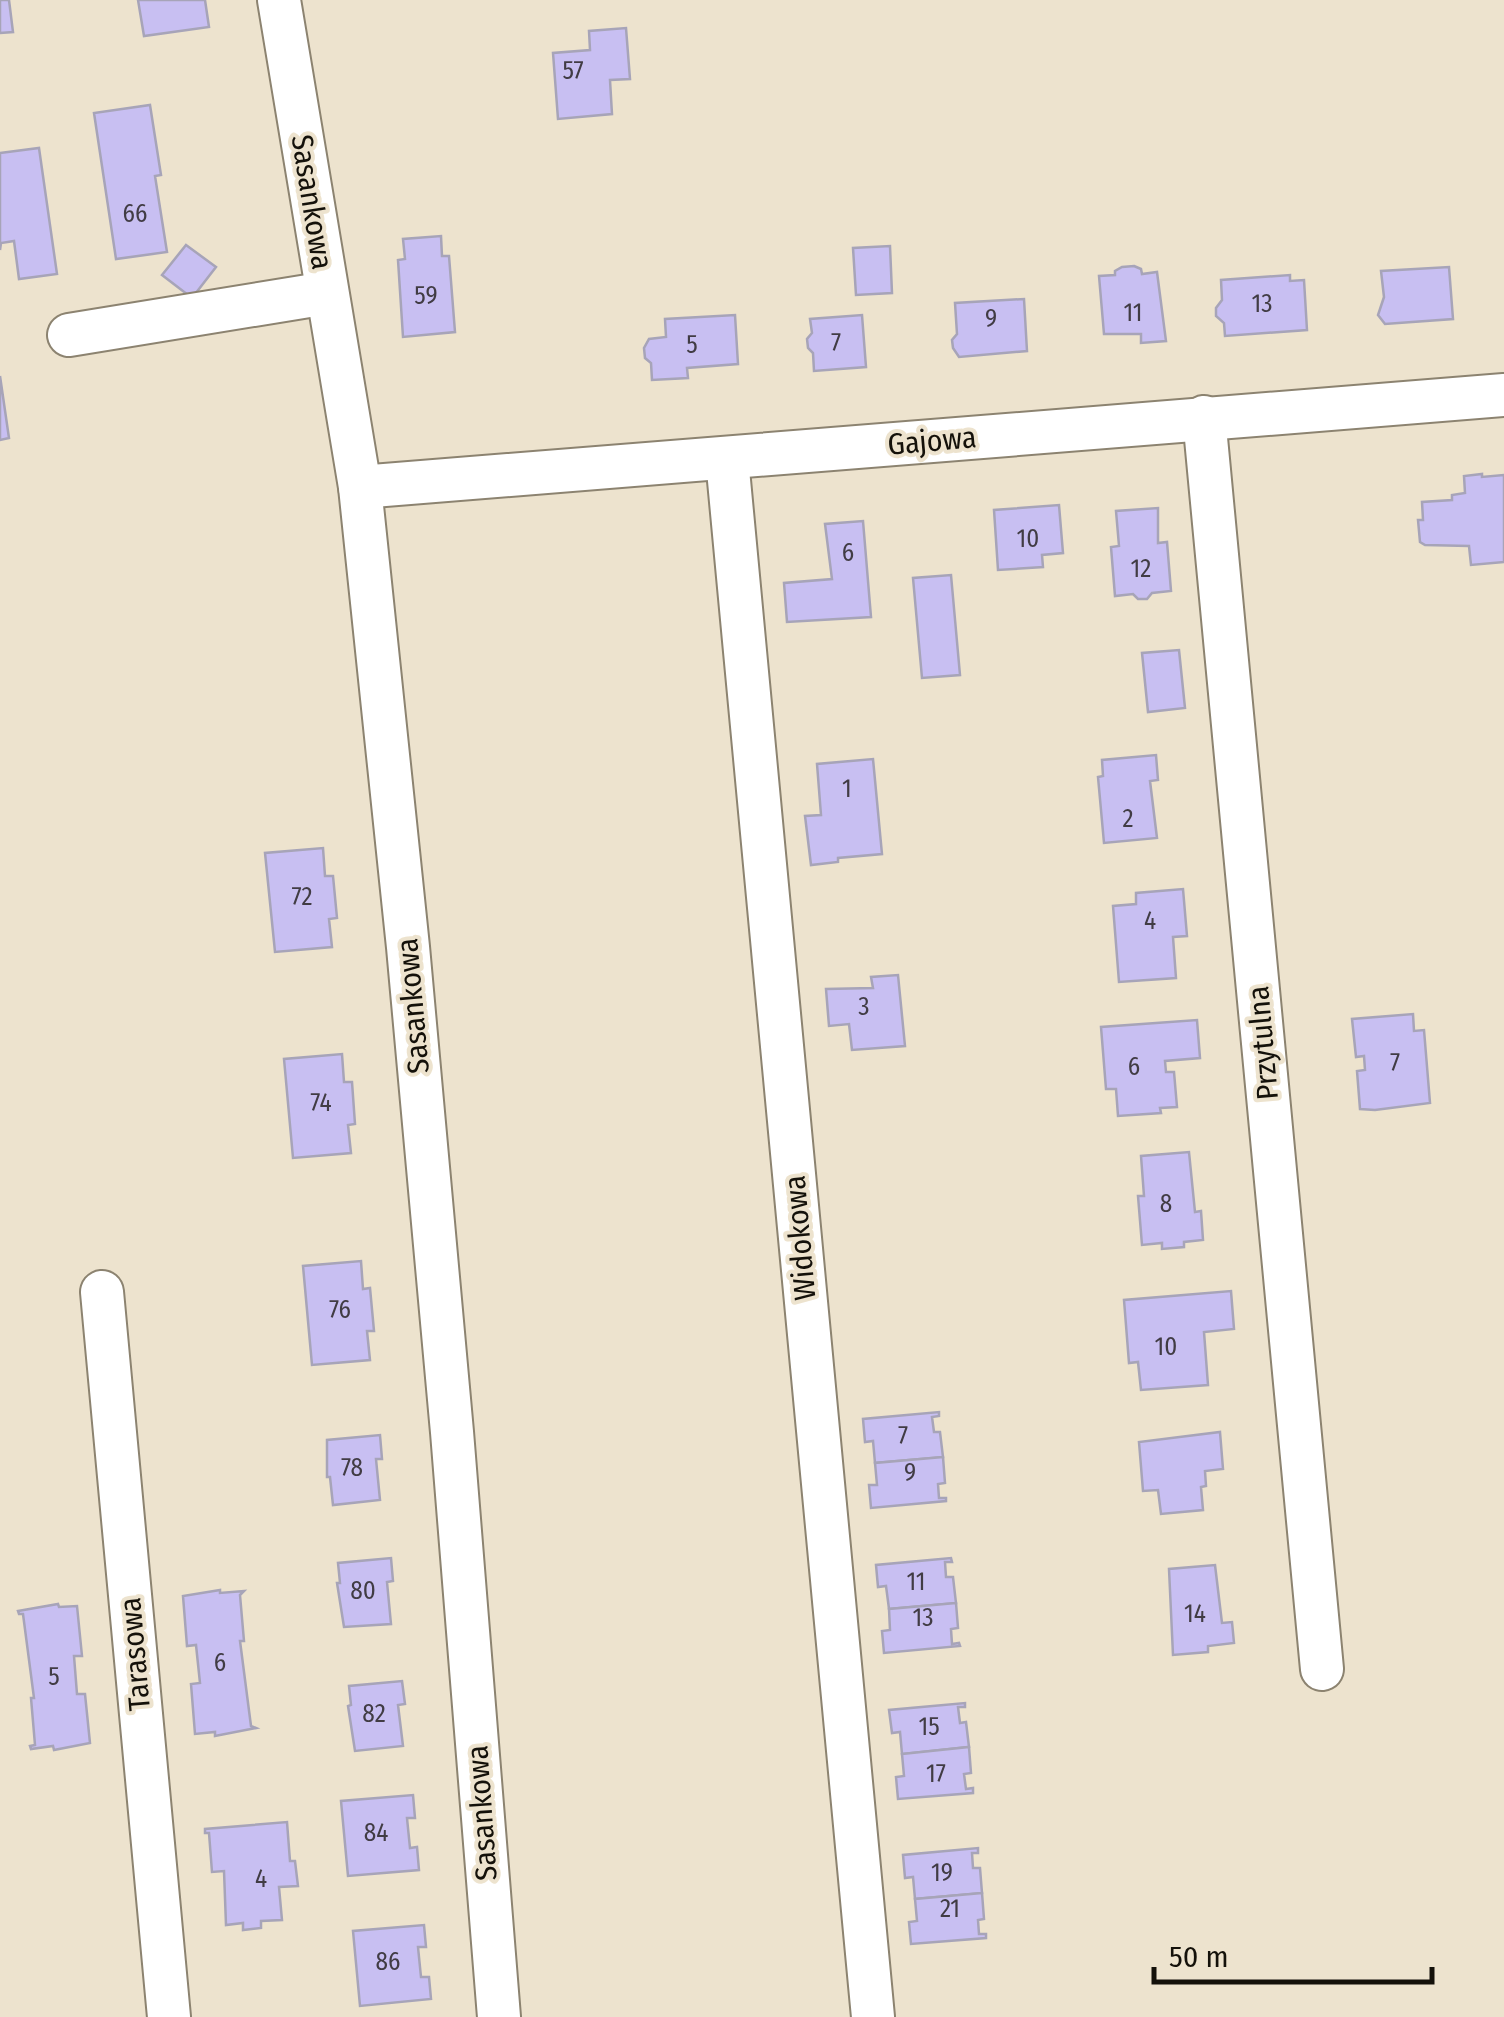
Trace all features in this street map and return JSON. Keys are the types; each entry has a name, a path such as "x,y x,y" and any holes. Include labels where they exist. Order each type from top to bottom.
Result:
{"street":[{"name":"Sasankowa","path":"279,0 360,487 451,1413 498,2017"},
{"path":"69,335 327,294"},
{"name":"Gajowa","path":"360,487 1504,395"},
{"name":"Przytulna","path":"1204,417 1322,1670"},
{"name":"Widokowa","path":"727,460 873,2017"},
{"name":"Tarasowa","path":"102,1292 169,2017"}],"building":[{"path":"0,0 9,0 13,32 0,33"},
{"path":"138,0 205,0 209,27 144,36"},
{"path":"626,28 630,79 610,80 612,114 558,119 553,53 590,50 589,31"},
{"path":"150,105 161,175 155,176 167,252 116,259 94,113"},
{"path":"39,148 57,274 19,279 14,241 1,243 0,250 0,153"},
{"path":"441,236 442,256 449,256 455,332 403,337 398,260 405,259 403,239"},
{"path":"186,245 216,267 192,298 162,275"},
{"path":"890,246 892,293 856,295 853,248"},
{"path":"1134,266 1142,274 1157,272 1166,341 1141,343 1141,334 1104,334 1099,276 1115,275 1122,267"},
{"path":"1449,267 1453,319 1385,324 1378,315 1384,297 1381,271"},
{"path":"1290,275 1290,281 1304,280 1307,330 1225,336 1224,323 1216,316 1222,300 1221,280"},
{"path":"1024,299 1027,351 959,357 952,340 957,334 955,303"},
{"path":"735,315 738,364 687,368 688,378 652,380 651,363 645,358 644,348 649,339 666,337 665,319"},
{"path":"862,315 866,367 814,371 807,339 812,333 810,319"},
{"path":"0,376 9,438 0,440"},
{"path":"1504,475 1504,562 1471,565 1469,546 1420,542 1418,520 1423,520 1422,502 1452,500 1452,495 1465,493 1464,476"},
{"path":"1059,505 1063,553 1042,555 1043,567 998,570 994,510"},
{"path":"1158,508 1158,543 1167,542 1171,591 1152,593 1147,599 1138,599 1133,594 1115,596 1111,547 1119,546 1116,511"},
{"path":"863,521 871,617 787,622 784,583 832,579 825,524"},
{"path":"951,575 960,675 922,678 913,578"},
{"path":"1179,650 1185,708 1148,712 1142,653"},
{"path":"1156,755 1158,780 1150,781 1157,838 1104,843 1098,777 1103,776 1102,760"},
{"path":"873,759 882,854 811,865 805,816 821,815 817,764"},
{"path":"323,848 325,876 333,876 337,918 329,919 332,947 275,952 265,853"},
{"path":"1183,889 1187,936 1173,937 1176,978 1119,982 1113,906 1136,904 1136,893"},
{"path":"898,975 905,1046 852,1050 849,1024 829,1026 826,989 873,988 871,977"},
{"path":"1413,1014 1414,1031 1424,1030 1430,1103 1360,1109 1357,1071 1365,1070 1364,1056 1356,1057 1352,1019"},
{"path":"1197,1020 1200,1058 1165,1061 1166,1072 1174,1072 1177,1107 1160,1108 1161,1113 1118,1116 1116,1089 1106,1089 1101,1027"},
{"path":"342,1054 344,1082 352,1082 355,1124 348,1125 351,1153 293,1158 284,1059"},
{"path":"1189,1152 1195,1212 1201,1211 1203,1240 1162,1249 1162,1243 1142,1245 1138,1196 1144,1196 1141,1156"},
{"path":"361,1261 363,1289 370,1288 374,1331 367,1331 370,1360 312,1365 303,1266"},
{"path":"1231,1291 1234,1329 1204,1332 1208,1385 1141,1390 1138,1362 1129,1363 1124,1300"},
{"path":"939,1412 939,1416 932,1417 934,1432 940,1432 943,1457 875,1463 873,1441 865,1442 863,1419"},
{"path":"1220,1432 1223,1469 1205,1471 1206,1486 1201,1487 1203,1510 1161,1514 1158,1490 1143,1491 1139,1442"},
{"path":"380,1435 382,1459 376,1459 380,1500 333,1505 327,1477 327,1440"},
{"path":"943,1457 945,1483 938,1484 939,1498 946,1501 871,1508 869,1485 877,1485 875,1463"},
{"path":"391,1558 393,1581 387,1582 391,1624 344,1627 338,1563"},
{"path":"951,1558 952,1562 945,1562 946,1577 953,1577 956,1603 889,1609 886,1586 878,1587 876,1565"},
{"path":"1215,1565 1222,1623 1232,1622 1234,1643 1208,1646 1208,1652 1173,1655 1169,1569"},
{"path":"244,1591 240,1595 244,1641 240,1641 251,1726 256,1728 215,1736 215,1732 195,1734 191,1684 200,1683 196,1645 187,1646 183,1596"},
{"path":"956,1603 958,1628 951,1629 952,1644 960,1646 884,1653 882,1631 890,1630 889,1609"},
{"path":"58,1604 77,1606 82,1656 74,1656 77,1694 85,1694 90,1743 54,1750 53,1746 31,1749 35,1745 34,1698 23,1614 18,1611"},
{"path":"402,1681 405,1704 398,1705 403,1746 355,1751 349,1686"},
{"path":"965,1703 965,1707 958,1707 960,1723 966,1722 969,1747 902,1754 900,1732 892,1733 889,1710"},
{"path":"969,1747 971,1773 964,1774 966,1789 973,1788 973,1793 898,1799 896,1777 904,1776 902,1754"},
{"path":"413,1795 415,1818 407,1818 410,1848 417,1847 419,1870 348,1876 341,1801"},
{"path":"287,1822 290,1861 295,1861 298,1886 279,1887 282,1920 261,1921 261,1928 243,1930 243,1923 226,1925 224,1871 212,1872 209,1833 205,1829"},
{"path":"978,1848 978,1853 972,1853 973,1868 980,1868 982,1893 915,1899 913,1877 905,1878 903,1855"},
{"path":"982,1893 984,1919 978,1920 979,1934 986,1934 986,1938 911,1944 909,1922 917,1921 915,1899"},
{"path":"424,1925 426,1947 418,1947 421,1977 429,1977 431,1999 360,2006 353,1931"}]}
